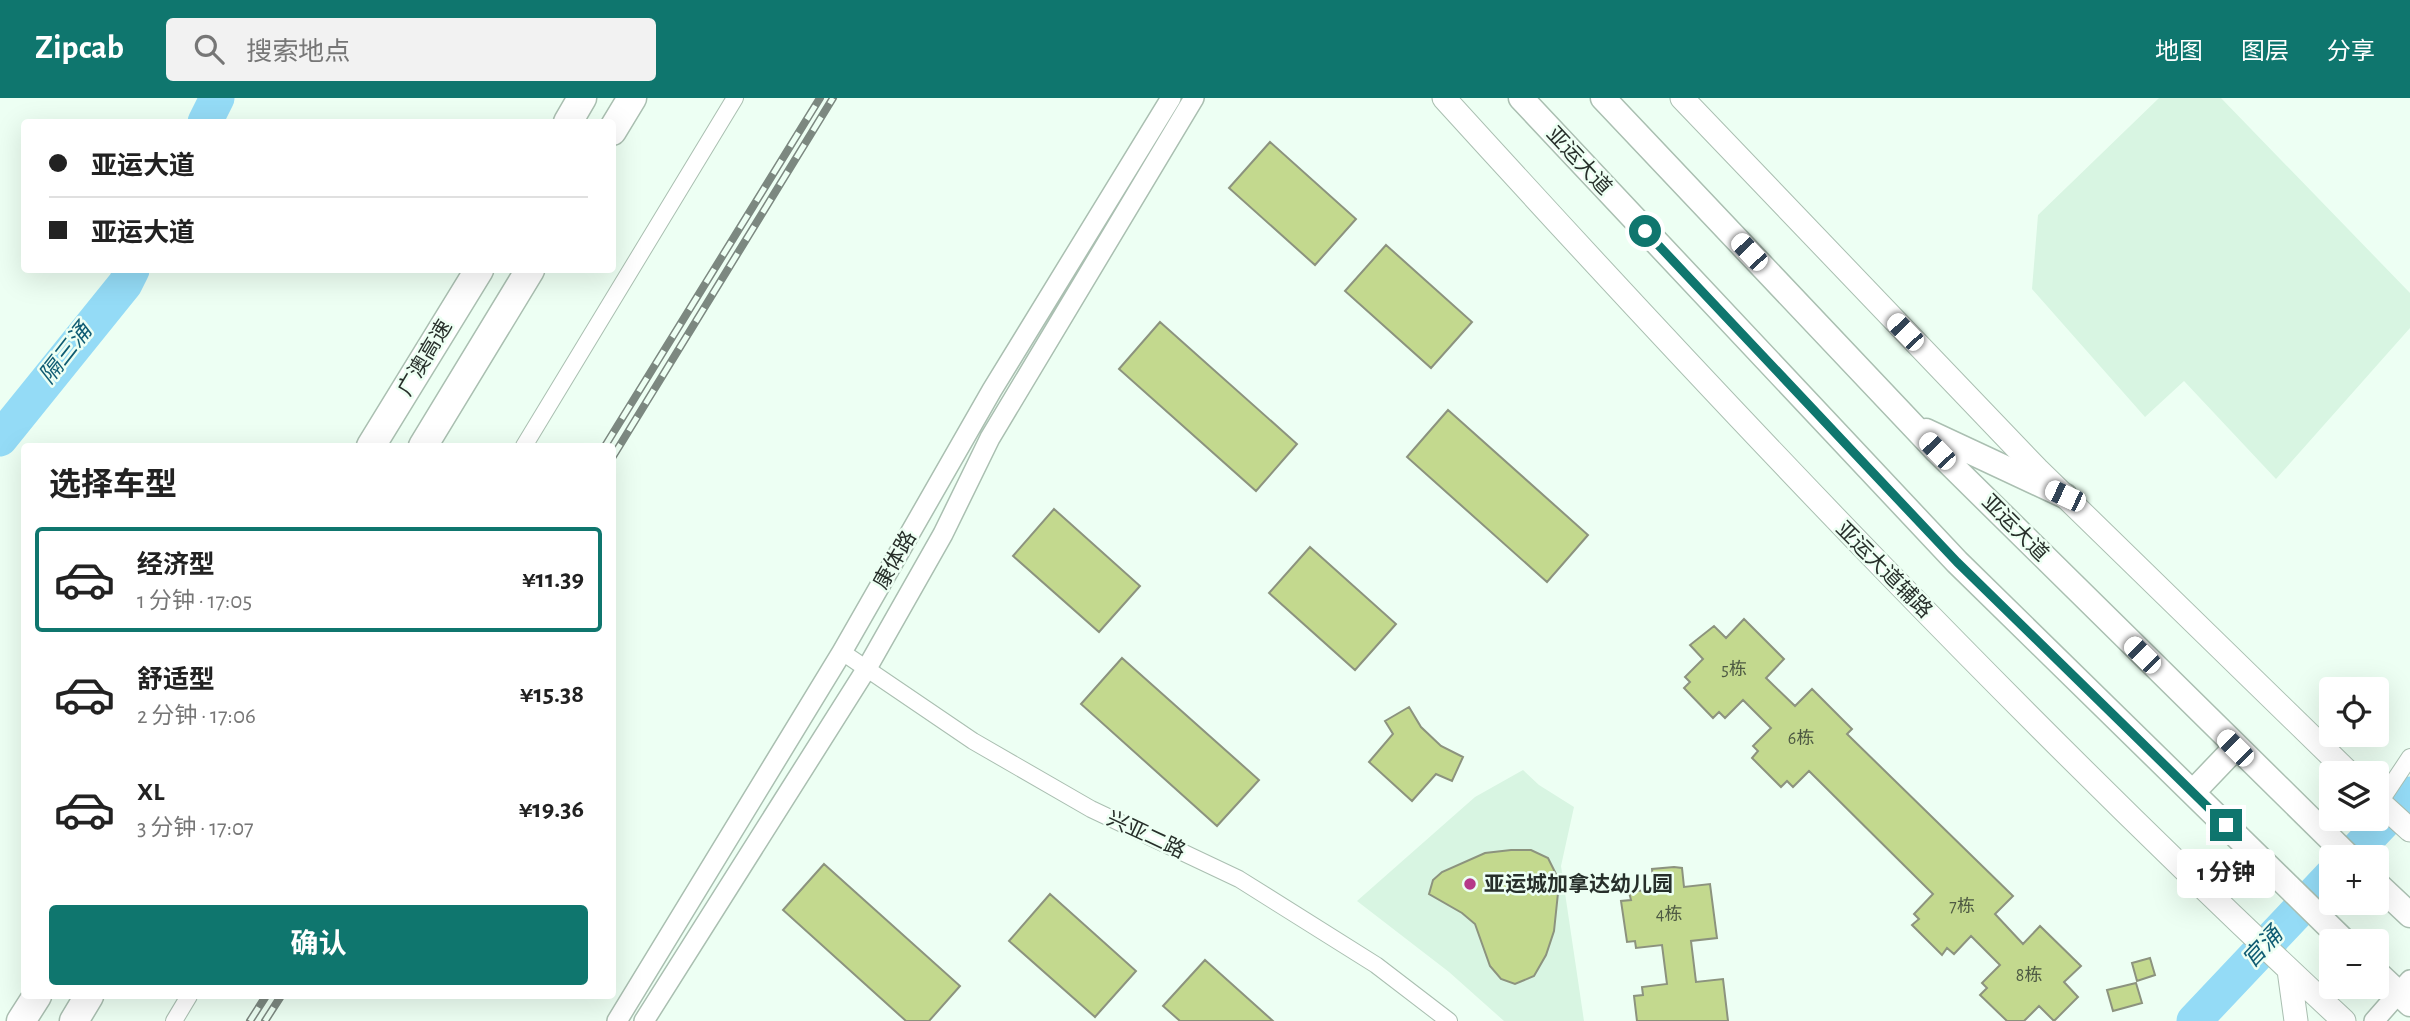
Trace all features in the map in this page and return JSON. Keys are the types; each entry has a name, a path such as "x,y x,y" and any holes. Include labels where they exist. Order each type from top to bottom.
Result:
{"highway":[{"path":"570,119 582,98"},
{"path":"616,124 632,98"},
{"name":"广澳高速","path":"373,443 477,273"},
{"name":"广澳高速","path":"425,443 528,273"},
{"path":"21,1021 35,999"},
{"path":"74,1021 87,999"}],"main road":[{"name":"亚运大道辅路","path":"1444,98 1805,489 2208,892 2344,1021"},
{"name":"亚运大道","path":"1521,98 1957,562 2332,929"},
{"name":"亚运大道","path":"1603,98 1912,424 2235,748 2336,845"},
{"path":"1682,98 2065,496 2336,761"},
{"path":"1912,424 2065,496"},
{"path":"2193,792 2235,748"},
{"path":"2389,810 2410,830"},
{"path":"2389,895 2408,913"},
{"path":"2289,970 2296,1021"},
{"path":"2389,981 2406,993"}],"street":[{"path":"526,443 735,98"},
{"name":"康体路","path":"617,1021 842,652 992,390 1171,98"},
{"name":"康体路","path":"643,1021 867,668 943,534 990,438 1194,98"},
{"name":"兴亚二路","path":"842,652 973,741 1091,809 1239,879 1376,965 1449,1021"},
{"path":"2389,785 2410,757"},
{"path":"2374,1021 2406,993"},
{"path":"174,1021 187,999"}],"shaded area":[{"path":"2159,98 2221,98 2410,293 2410,328 2276,479 2184,381 2145,417 2032,289 2038,215"},
{"name":"亚运城加拿达幼儿园","path":"1523,770 1539,785 1574,807 1561,866 1584,1021 1504,1021 1449,972 1357,901 1475,797"}],"building":[{"path":"1270,142 1356,219 1315,265 1229,188"},
{"path":"1386,245 1472,322 1431,368 1345,291"},
{"path":"1160,322 1297,444 1256,491 1119,369"},
{"path":"1448,410 1588,535 1547,582 1407,457"},
{"path":"1054,509 1140,586 1099,632 1013,556"},
{"path":"1310,547 1396,624 1355,670 1269,593"},
{"path":"1744,619 1784,659 1766,678 1795,706 1812,689 1852,729 1847,734 2013,896 1995,914 2023,944 2040,926 2081,966 2064,982 2078,997 2054,1021 2039,1006 2024,1021 2007,1021 1980,995 1987,988 1982,983 2000,965 1971,936 1954,954 1947,948 1942,955 1912,925 1919,919 1914,914 1933,894 1809,771 1793,787 1787,781 1781,787 1752,758 1758,751 1753,746 1771,728 1743,700 1725,718 1719,712 1713,718 1684,688 1690,682 1685,677 1703,659 1690,645 1714,626 1726,638"},
{"path":"1122,658 1259,780 1217,826 1081,704"},
{"path":"1409,707 1421,727 1441,746 1463,757 1452,781 1436,774 1412,801 1369,762 1393,734 1385,721"},
{"path":"1531,850 1548,858 1557,876 1558,893 1554,931 1546,955 1534,976 1515,984 1501,979 1490,966 1475,924 1462,913 1429,894 1433,880 1442,872 1485,853"},
{"path":"824,864 960,986 929,1021 906,1021 783,910"},
{"path":"1682,868 1684,887 1710,884 1717,938 1691,941 1696,982 1723,979 1728,1021 1637,1021 1634,996 1643,995 1642,987 1667,984 1662,945 1636,948 1635,941 1627,942 1621,901 1631,900 1629,892 1654,889 1652,869"},
{"path":"1050,894 1136,971 1095,1017 1009,941"},
{"path":"2150,958 2155,975 2137,981 2132,963"},
{"path":"1205,960 1273,1021 1180,1021 1163,1006"},
{"path":"2136,983 2142,1003 2113,1011 2107,990"}],"waterway":[{"name":"隔三涌","path":"206,119 217,98"},
{"name":"隔三涌","path":"0,439 125,284 130,273"},
{"name":"官涌","path":"2361,845 2410,794"},
{"name":"官涌","path":"2194,1021 2319,889"}],"railway":[{"path":"607,443 820,98"},
{"path":"616,451 833,98"},
{"path":"250,1021 264,999"},
{"path":"265,1021 279,999"}],"place":[{"name":"亚运城加拿达幼儿园","path":"1470,884"}],"route":[{"path":"1645,231 1957,562 2226,825"}]}
